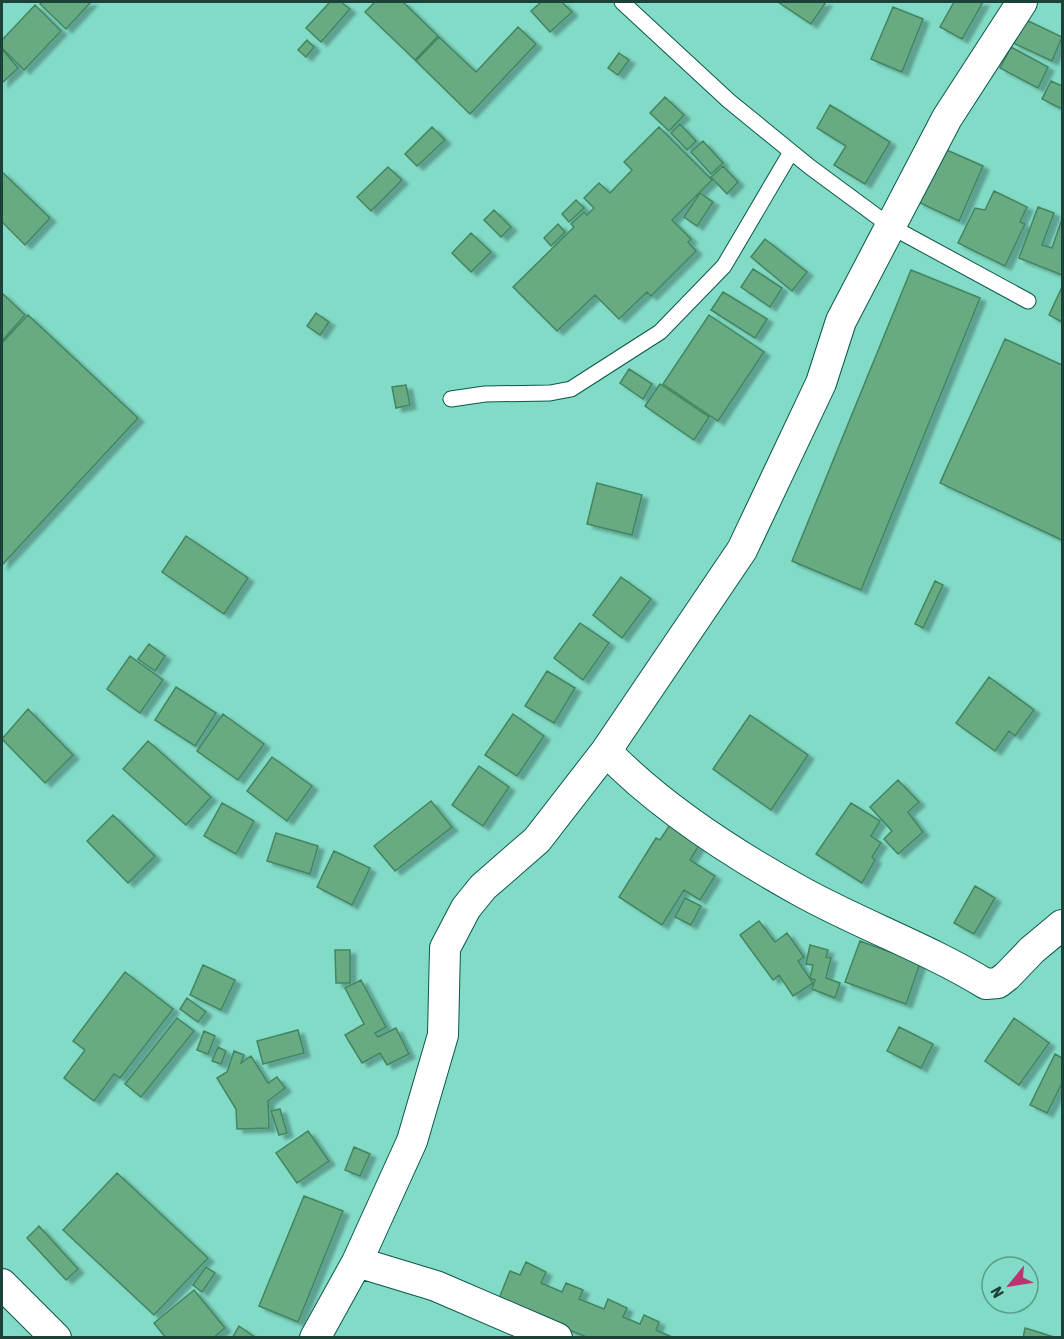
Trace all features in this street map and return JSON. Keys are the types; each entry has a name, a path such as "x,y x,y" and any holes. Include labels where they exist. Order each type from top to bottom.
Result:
{"street":[{"path":"315,1338 357,1262 411,1141 432,1079 443,1035 445,948 466,908 483,887 537,840 606,751 742,550 821,383 841,321 947,118 1022,2"},
{"path":"606,751 651,793 733,850 801,892 986,984 998,983 1062,925"},
{"path":"357,1262 436,1286 557,1338"},
{"path":"2,1284 56,1338"}],"lane":[{"path":"622,2 729,101 791,152 890,226 1028,301"},
{"path":"451,399 485,394 550,393 571,389 660,332 724,266 791,152"}],"building":[{"path":"42,2 91,2 66,29 40,4"},
{"path":"330,2 341,2 350,9 321,42 306,28"},
{"path":"375,2 403,2 438,36 415,60 365,12"},
{"path":"541,2 562,2 572,12 550,32 531,11"},
{"path":"778,2 826,2 811,24"},
{"path":"954,2 983,2 962,39 940,27"},
{"path":"35,5 61,31 24,70 2,48 2,40"},
{"path":"893,7 923,19 902,72 871,59"},
{"path":"1024,19 1062,37 1052,61 1013,43"},
{"path":"518,27 536,44 470,114 416,61 439,37 476,72"},
{"path":"307,40 314,47 306,57 298,50"},
{"path":"1011,47 1048,67 1038,88 1000,68"},
{"path":"2,49 18,68 2,83"},
{"path":"619,53 629,60 618,75 608,68"},
{"path":"1051,81 1062,86 1062,109 1042,99"},
{"path":"665,97 684,115 669,131 650,113"},
{"path":"830,105 890,142 865,184 834,165 846,146 817,128"},
{"path":"680,124 696,141 687,150 671,133"},
{"path":"432,127 445,140 417,166 405,154"},
{"path":"659,127 712,180 672,220 691,239 688,242 696,251 651,296 647,292 619,319 595,295 557,331 513,287 574,227 571,224 584,212 587,215 594,208 584,198 599,183 610,193 632,170 624,162"},
{"path":"703,141 723,163 711,174 691,152"},
{"path":"942,148 983,166 959,221 918,202"},
{"path":"723,166 738,182 727,194 711,177"},
{"path":"388,167 402,180 371,211 357,197"},
{"path":"2,172 50,218 25,245 2,222"},
{"path":"994,191 1027,207 1020,222 1025,224 1005,266 958,243 975,208 985,210"},
{"path":"700,193 713,202 697,226 684,217"},
{"path":"576,200 584,208 569,222 562,214"},
{"path":"1038,207 1054,213 1042,245 1052,248 1062,219 1062,275 1019,258"},
{"path":"494,210 511,227 501,237 484,220"},
{"path":"558,224 565,232 551,246 544,238"},
{"path":"471,233 491,252 471,272 452,253"},
{"path":"765,239 807,272 792,291 751,257"},
{"path":"753,269 782,288 770,307 741,287"},
{"path":"911,270 980,298 861,590 792,561"},
{"path":"1062,287 1062,322 1049,315"},
{"path":"723,292 767,319 755,338 711,310"},
{"path":"2,293 25,315 2,341"},
{"path":"316,313 329,322 320,335 307,326"},
{"path":"28,315 138,418 2,565 2,343"},
{"path":"709,315 764,352 718,421 663,384"},
{"path":"1005,339 1062,365 1062,540 940,483"},
{"path":"629,369 652,384 643,399 620,383"},
{"path":"660,384 709,417 694,440 645,406"},
{"path":"406,385 410,405 396,408 392,387"},
{"path":"597,483 642,495 632,535 587,524"},
{"path":"186,536 248,578 224,614 162,572"},
{"path":"621,577 651,599 622,638 593,615"},
{"path":"935,581 943,585 923,628 915,624"},
{"path":"580,623 609,643 583,680 554,658"},
{"path":"149,644 165,656 155,671 138,659"},
{"path":"130,656 163,680 140,713 107,689"},
{"path":"547,671 575,688 554,723 525,706"},
{"path":"989,677 1034,710 1015,736 1009,731 995,751 956,723"},
{"path":"176,687 216,713 195,746 155,720"},
{"path":"28,709 73,755 45,783 2,739"},
{"path":"223,714 264,744 238,780 197,751"},
{"path":"513,714 544,736 517,776 485,755"},
{"path":"750,715 808,755 771,810 713,769"},
{"path":"148,741 211,797 186,825 123,769"},
{"path":"272,757 312,786 287,821 247,791"},
{"path":"479,766 509,787 483,826 452,805"},
{"path":"898,780 919,802 908,812 923,832 898,854 884,839 892,831 870,807"},
{"path":"431,801 452,827 395,871 374,846"},
{"path":"222,803 254,821 236,854 204,836"},
{"path":"851,803 880,821 871,836 881,843 872,857 875,860 862,883 816,854"},
{"path":"113,815 155,856 128,883 87,841"},
{"path":"673,820 703,839 690,860 715,876 700,900 684,890 662,925 619,897 656,838 660,840"},
{"path":"276,833 318,846 310,874 267,861"},
{"path":"334,851 370,868 352,905 317,887"},
{"path":"975,886 995,898 974,934 954,923"},
{"path":"685,898 701,906 691,925 675,917"},
{"path":"759,921 775,942 787,933 804,957 798,961 813,983 793,996 779,975 773,980 740,935"},
{"path":"860,941 920,963 906,1004 845,982"},
{"path":"810,945 828,950 826,957 831,958 826,978 840,983 835,998 812,989 815,980 810,978 813,965 806,964"},
{"path":"335,950 350,950 350,983 336,983"},
{"path":"203,965 235,980 221,1010 190,995"},
{"path":"125,972 173,1009 120,1078 114,1074 94,1101 64,1078 85,1050 73,1041"},
{"path":"361,980 386,1027 375,1033 378,1037 396,1028 409,1054 387,1065 380,1053 362,1063 345,1035 364,1024 345,988"},
{"path":"187,998 206,1012 198,1022 180,1009"},
{"path":"177,1018 194,1031 141,1097 125,1084"},
{"path":"1014,1018 1049,1043 1019,1085 985,1061"},
{"path":"899,1027 933,1044 921,1068 887,1051"},
{"path":"298,1030 304,1053 263,1064 257,1041"},
{"path":"204,1031 215,1036 208,1054 197,1050"},
{"path":"218,1047 226,1051 221,1064 212,1061"},
{"path":"234,1051 244,1055 241,1063 251,1056 268,1083 277,1077 285,1088 268,1101 269,1128 237,1129 236,1109 217,1078 227,1072"},
{"path":"1055,1054 1062,1058 1062,1083 1047,1113 1030,1105"},
{"path":"280,1109 287,1133 279,1135 271,1111"},
{"path":"308,1131 329,1161 297,1183 276,1153"},
{"path":"354,1147 370,1154 360,1176 345,1170"},
{"path":"117,1173 208,1258 154,1315 63,1230"},
{"path":"304,1196 343,1211 298,1322 259,1306"},
{"path":"39,1226 78,1269 66,1280 27,1238"},
{"path":"526,1262 546,1272 541,1283 562,1292 566,1283 583,1290 579,1299 604,1309 608,1299 627,1308 623,1317 640,1324 644,1315 659,1322 656,1330 674,1338 589,1338 498,1301 510,1271 520,1275"},
{"path":"206,1267 215,1273 202,1292 193,1285"},
{"path":"194,1290 225,1328 213,1338 166,1338 154,1323"},
{"path":"239,1326 256,1338 232,1338"},
{"path":"1025,1328 1035,1331 1057,1338 1023,1338"}]}
